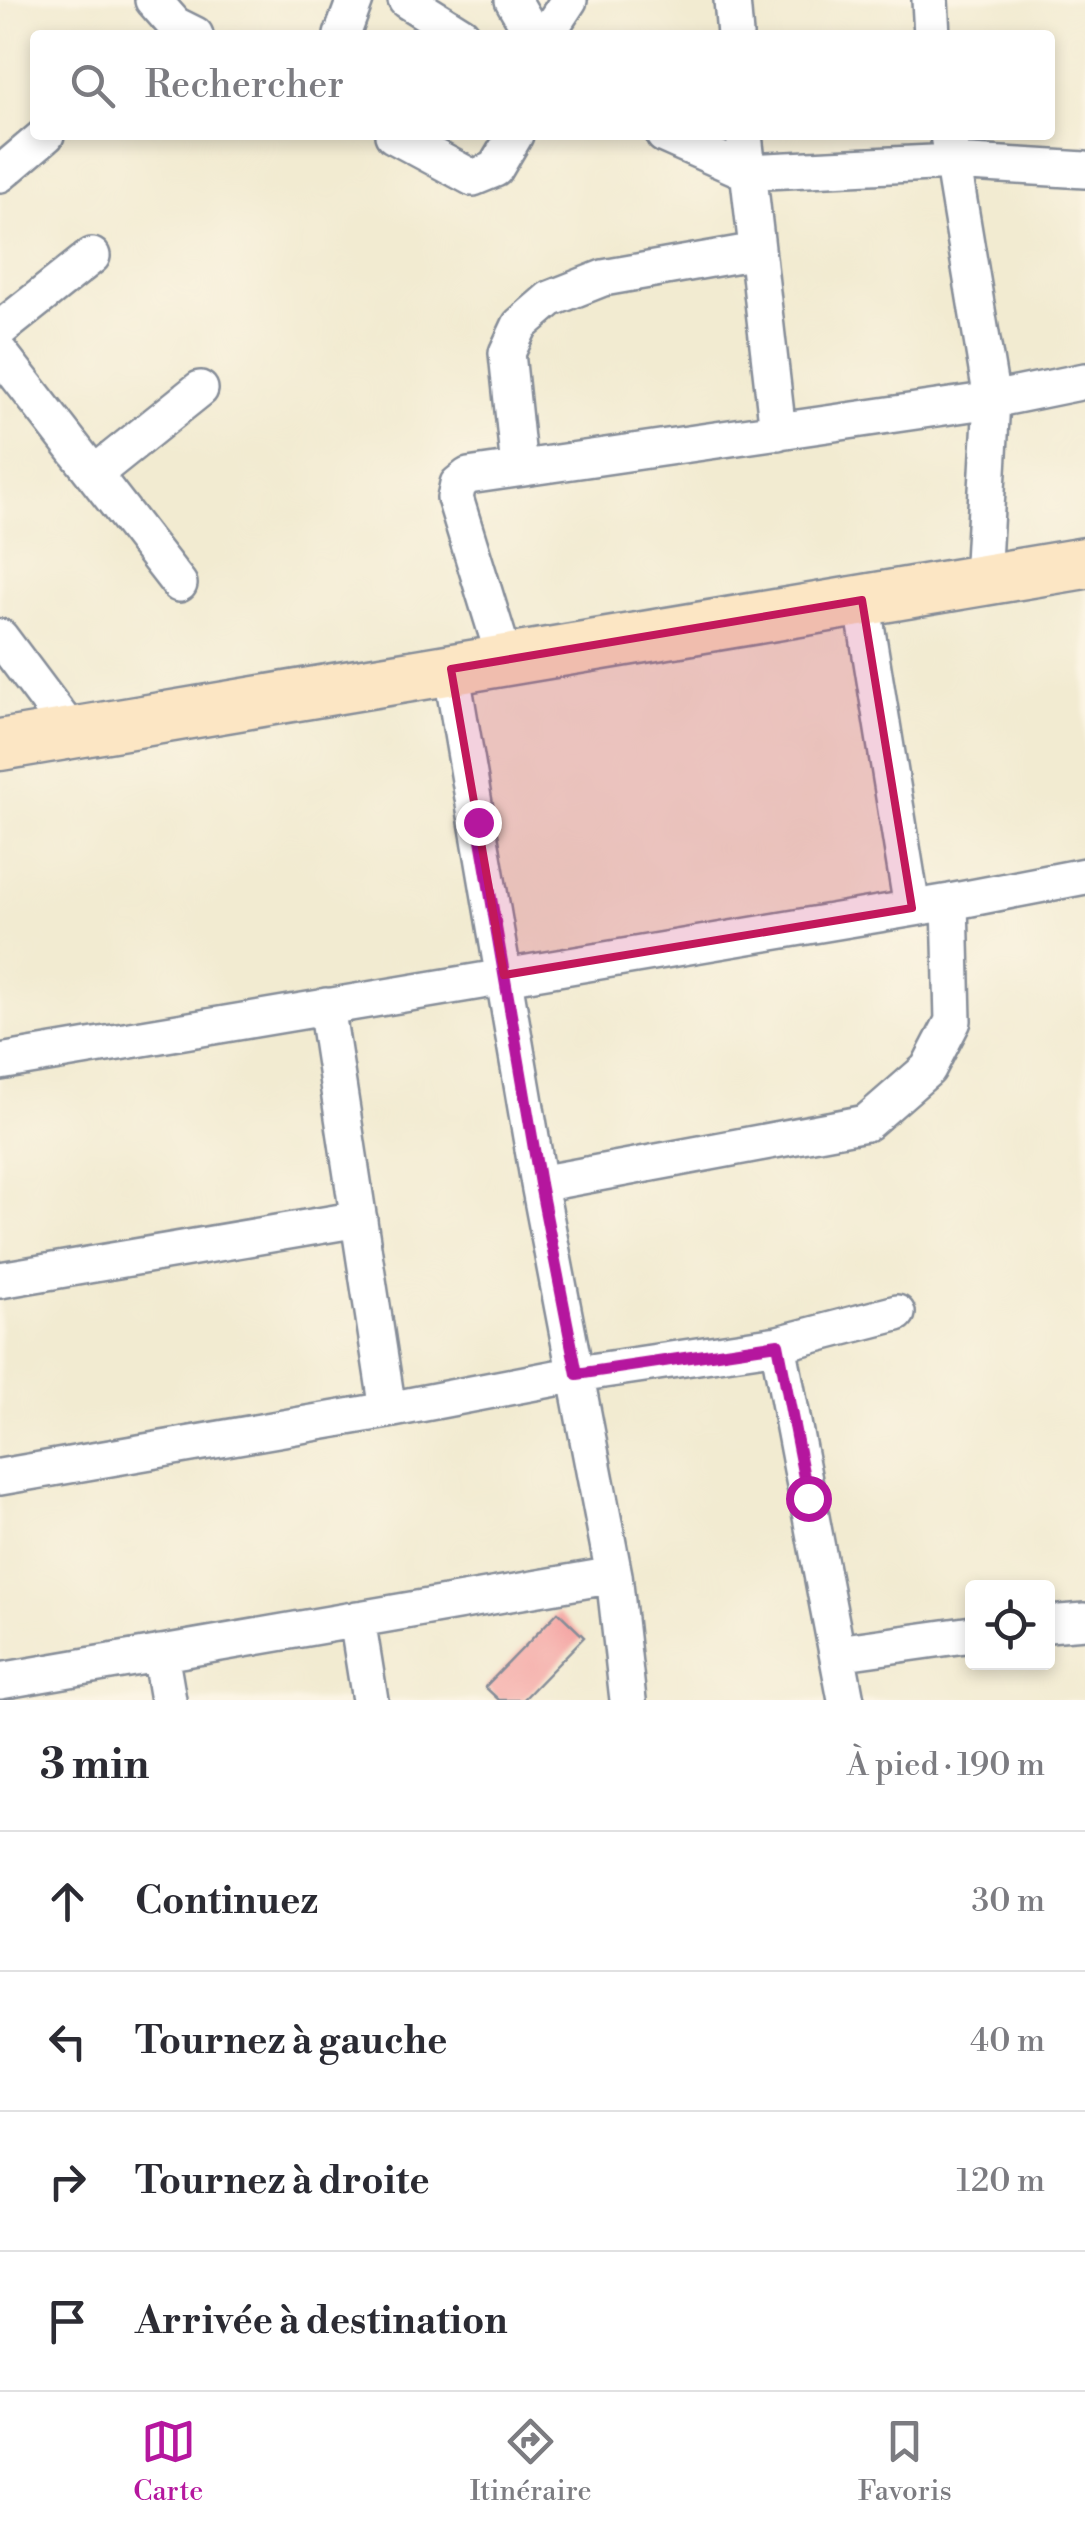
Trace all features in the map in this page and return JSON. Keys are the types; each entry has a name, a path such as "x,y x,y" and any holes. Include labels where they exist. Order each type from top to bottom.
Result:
{"street":[{"path":"344,30 354,0"},
{"path":"406,0 454,30"},
{"path":"513,0 530,30"},
{"path":"549,30 569,0"},
{"path":"732,0 735,30"},
{"path":"930,0 932,30"},
{"path":"0,174 40,140"},
{"path":"402,140 473,178 495,168 513,140"},
{"path":"675,140 748,172 950,148 1083,172"},
{"path":"745,140 778,432"},
{"path":"950,148 992,400 982,580"},
{"path":"519,468 507,353 520,325 550,298 603,278 757,251"},
{"path":"0,329 92,256"},
{"path":"0,353 179,584"},
{"path":"505,660 455,498 458,484 468,476 992,400 1085,381"},
{"path":"94,474 200,389"},
{"path":"0,744 1085,562"},
{"path":"862,600 912,908"},
{"path":"0,637 72,733"},
{"path":"451,669 540,1184 614,1575 628,1700"},
{"path":"0,1062 1085,876"},
{"path":"540,1184 866,1123 928,1069 952,1021 950,902"},
{"path":"326,1006 388,1410"},
{"path":"0,1280 359,1218"},
{"path":"0,1476 577,1374 778,1344 897,1313"},
{"path":"778,1344 846,1700"},
{"path":"0,1681 614,1575"},
{"path":"356,1620 370,1700"},
{"path":"1055,1624 1085,1622"},
{"path":"837,1653 965,1635"},
{"path":"160,1654 168,1700"}],"highlighted area":[{"path":"862,600 912,908 504,975 451,669"}],"building":[{"path":"558,1612 584,1637 523,1700 499,1700 485,1687"}],"route":[{"path":"478,822 577,1374 778,1344 808,1498"}]}
